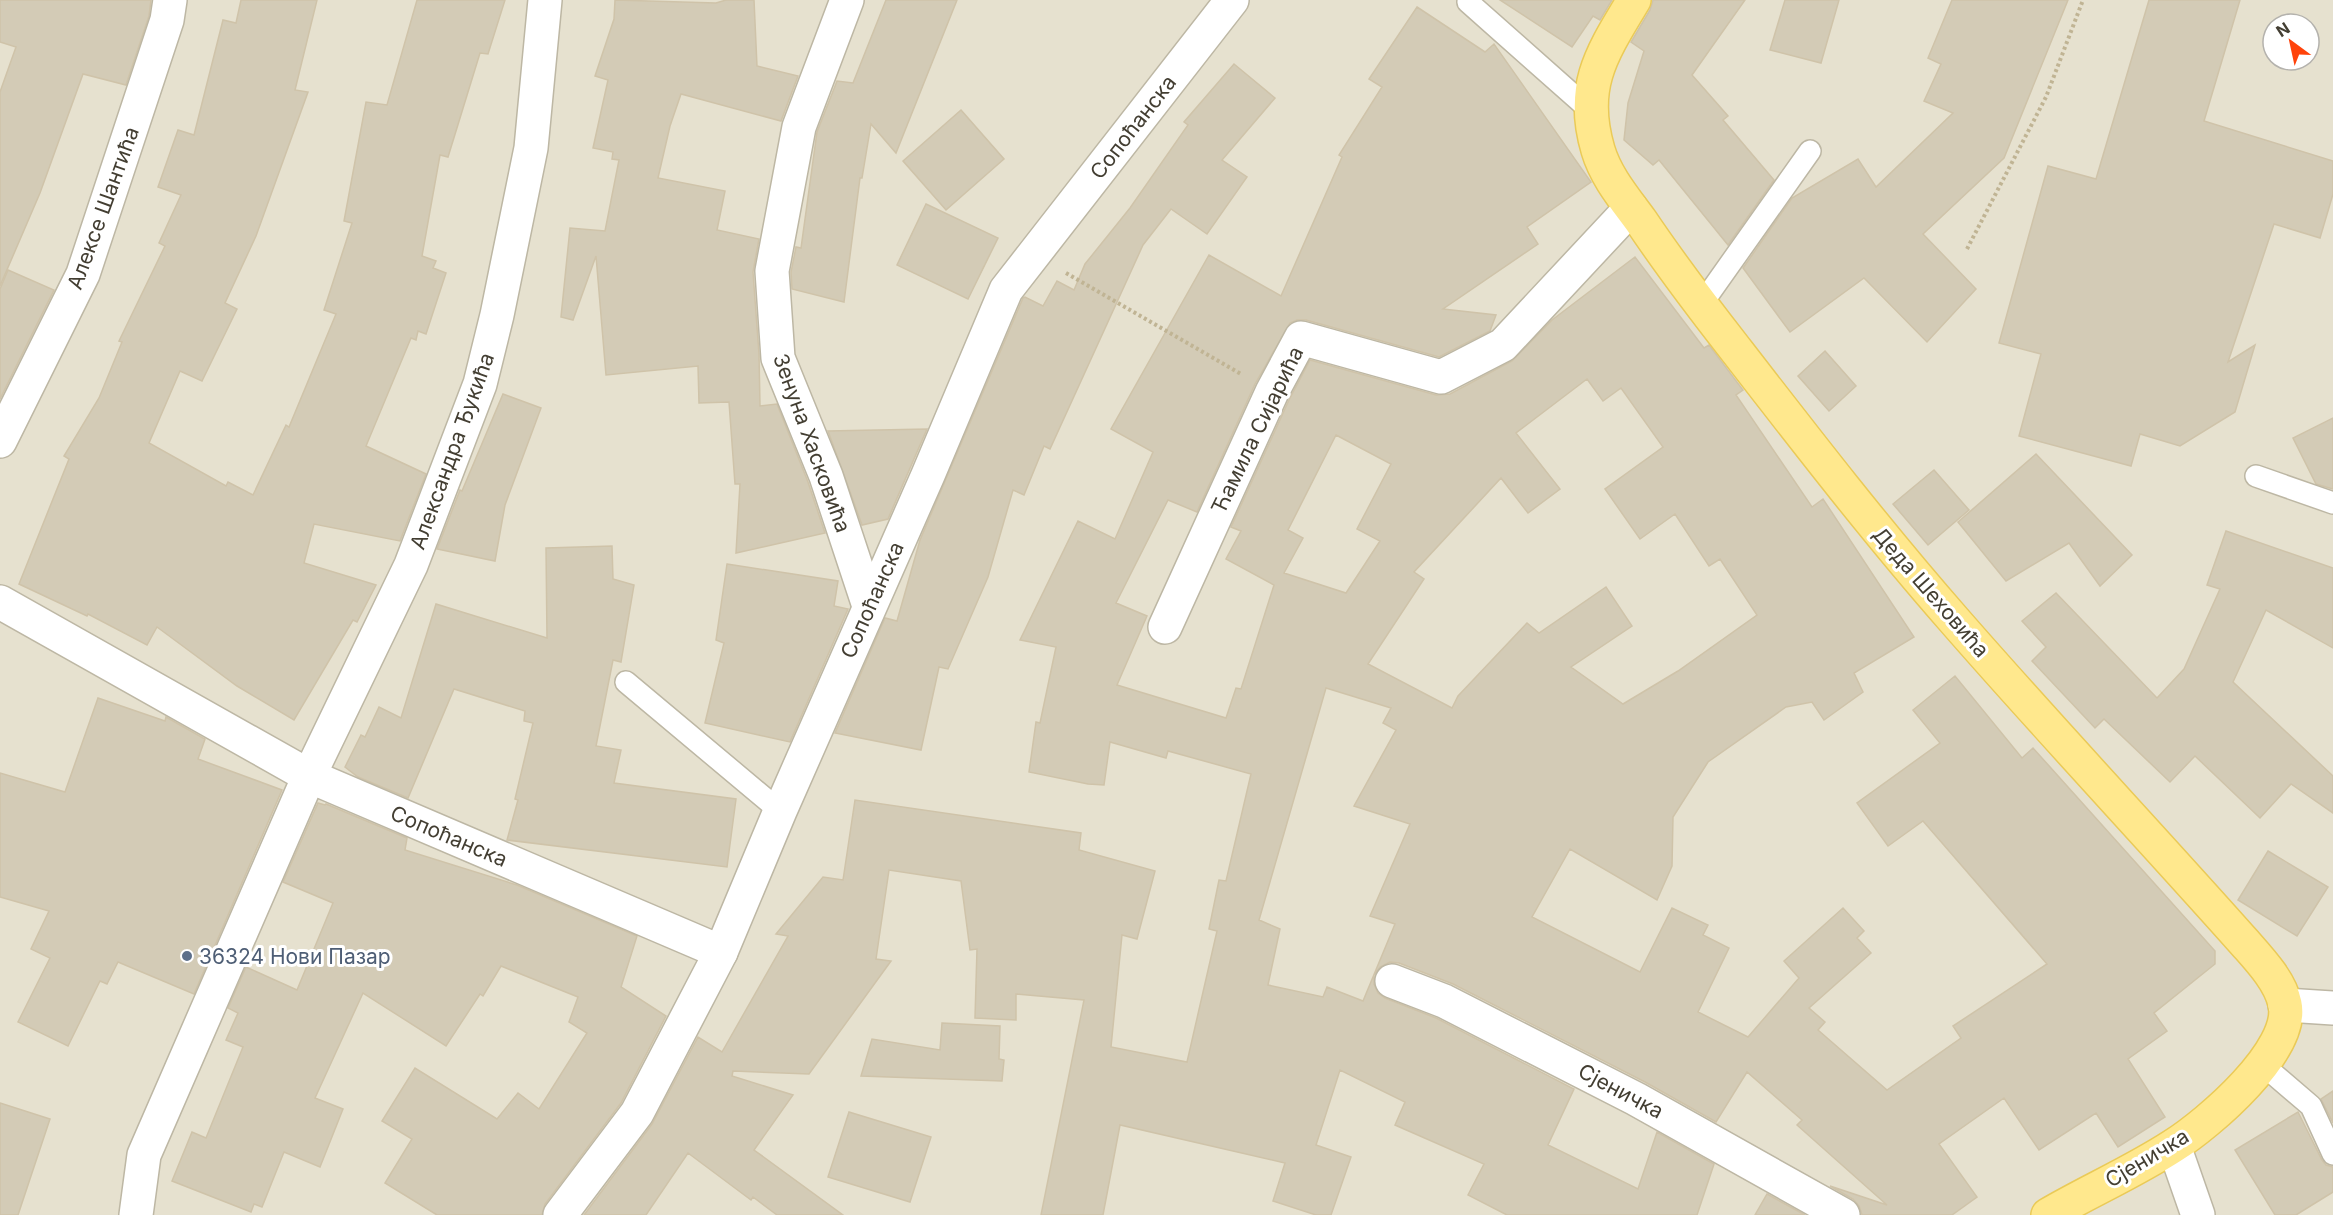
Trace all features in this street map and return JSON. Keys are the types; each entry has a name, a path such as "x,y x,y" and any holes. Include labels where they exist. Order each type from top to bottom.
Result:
{"main road":[{"name":"Деда Шеховића","path":"1634,0 1607,44 1595,70 1591,111 1599,154 1612,181 1701,305 1805,441 1945,609 2266,968 2285,1005"},
{"name":"Сјеничка","path":"2048,1215 2174,1146 2239,1091 2263,1065 2277,1044 2284,1024 2285,1005"}],"street":[{"name":"Алексе Шантића","path":"0,441 83,274 167,20 170,0"},
{"name":"Александра Ђукића","path":"136,1215 144,1155 309,776 411,564 480,384 497,315 531,148 545,0"},
{"name":"Зенуна Хасковића","path":"847,0 799,127 772,271 778,358 825,476 869,606"},
{"name":"Сопоћанска","path":"560,1215 637,1113 721,952 1006,290 1232,0"},
{"name":"Ћамила Сијарића","path":"1165,627 1272,392 1301,338 1441,377 1503,345 1631,208"},
{"path":"0,602 309,776"},
{"name":"Сопоћанска","path":"309,776 721,952"},
{"name":"Сјеничка","path":"1392,981 1444,1001 1626,1093 1843,1215"},
{"path":"2285,1005 2333,1008"},
{"path":"2174,1146 2198,1215"}],"lane":[{"path":"1468,2 1591,111"},
{"path":"1701,305 1810,151"},
{"path":"2256,476 2333,503"},
{"path":"626,682 780,811"},
{"path":"2263,1065 2311,1106 2333,1154"}],"path":[{"path":"1967,249 2046,97 2083,0"},
{"path":"1034,255 1272,392"}],"shaded area":[{"path":"0,0 2333,0 2333,1215 0,1215"}],"building":[{"path":"0,0 151,0 149,16 126,85 83,74 40,193 0,286 0,92 16,47 0,42"},
{"path":"241,0 317,0 295,90 308,92 256,236 225,303 237,309 202,381 180,371 149,443 226,486 228,482 253,495 286,425 289,427 336,314 324,310 352,223 344,221 366,102 387,105 417,0 505,0 488,54 480,53 448,157 440,155 422,256 436,261 433,268 446,273 426,334 418,331 416,340 411,338 366,446 426,474 400,541 314,524 304,563 376,585 357,622 353,620 294,720 237,686 157,627 147,645 88,614 87,616 19,584 69,459 64,456 99,398 122,342 119,341 165,246 159,243 181,195 158,187 178,130 194,135 223,20 236,23"},
{"path":"615,0 716,3 726,0 754,0 757,66 798,76 781,121 681,94 670,126 658,178 725,191 717,230 759,239 753,272 760,406 777,404 808,482 825,533 736,553 740,484 735,484 729,402 699,403 698,366 606,375 596,256 573,320 561,317 570,228 605,231 619,160 612,159 613,152 593,148 608,80 595,76 614,19"},
{"path":"886,0 957,0 896,153 871,124 862,178 860,178 844,302 792,289 791,272 796,247 801,248 817,132 837,81 853,83"},
{"path":"1500,0 1612,0 1600,20 1593,16 1572,47"},
{"path":"1653,0 1745,0 1692,75 1728,116 1723,120 1774,180 1728,245 1659,160 1653,165 1624,140 1628,103 1644,51 1631,42 1650,10"},
{"path":"1785,0 1839,0 1821,63 1770,50"},
{"path":"1952,0 2068,0 2004,158 1923,234 1976,289 1927,342 1864,278 1790,332 1743,268 1792,198 1858,159 1876,187 1953,113 1924,101 1941,64 1928,58"},
{"path":"2149,0 2240,0 2204,121 2333,161 2333,194 2320,238 2274,224 2228,362 2255,345 2235,412 2180,446 2140,434 2131,466 2019,436 2041,354 1999,343 2048,166 2096,179"},
{"path":"1417,7 1485,52 1494,44 1591,182 1527,227 1538,244 1443,309 1496,315 1490,331 1439,357 1306,320 1290,323 1255,384 1197,512 1168,500 1116,603 1147,616 1117,685 1226,718 1236,688 1241,689 1274,585 1226,559 1241,531 1231,527 1289,400 1310,360 1436,395 1450,394 1512,361 1552,320 1635,257 1704,348 1709,345 1743,390 1736,395 1812,507 1823,499 1914,637 1854,673 1863,692 1824,720 1812,702 1786,707 1708,762 1673,817 1672,866 1657,900 1570,849 1532,917 1640,972 1672,908 1708,925 1703,935 1729,948 1698,1012 1748,1037 1799,978 1784,961 1843,908 1864,931 1857,938 1871,953 1809,1008 1825,1022 1818,1030 1887,1090 1961,1038 1953,1026 2047,964 1923,821 1888,846 1857,803 1940,743 1913,710 1955,676 2022,758 2033,748 2215,951 2215,964 2154,1013 2167,1031 2128,1059 2165,1117 2118,1147 2096,1113 2039,1150 2004,1098 1939,1144 1977,1197 1952,1215 1862,1215 1853,1199 1830,1186 1887,1205 1797,1125 1802,1120 1747,1072 1716,1122 1645,1082 1453,984 1399,963 1390,962 1380,967 1374,975 1374,984 1378,993 1385,998 1436,1018 1574,1089 1548,1145 1638,1189 1657,1132 1714,1164 1697,1215 1507,1215 1468,1195 1484,1164 1395,1125 1405,1102 1340,1070 1316,1145 1351,1157 1331,1215 1316,1215 1273,1201 1285,1163 1120,1125 1103,1215 1041,1215 1084,1000 1016,994 1016,1020 975,1018 977,949 970,950 961,881 889,870 876,959 891,961 809,1074 733,1071 732,1076 793,1095 754,1150 843,1215 777,1215 753,1197 751,1200 688,1153 646,1215 584,1215 652,1124 698,1037 722,1052 788,936 776,934 823,877 843,880 855,800 1081,833 1079,850 1155,871 1137,939 1122,935 1111,1047 1187,1062 1217,931 1209,929 1219,880 1226,881 1251,774 1168,751 1166,758 1110,742 1104,785 1029,772 1036,722 1040,723 1056,647 1020,640 1078,521 1115,539 1153,452 1111,429 1209,255 1281,296 1342,157 1339,155 1382,87 1369,79","holes":["1587,379 1603,401 1621,388 1663,447 1605,489 1640,539 1675,514 1709,566 1720,559 1757,615 1678,671 1623,704 1571,667 1632,626 1606,587 1539,633 1527,623 1458,696 1452,708 1368,664 1424,579 1414,572 1501,478 1528,513 1560,489 1516,433","1336,435 1391,464 1357,529 1380,541 1346,593 1284,573 1303,538 1288,530","1326,688 1391,708 1383,723 1396,730 1354,806 1410,824 1370,916 1395,924 1363,1001 1327,987 1323,997 1268,985 1280,929 1259,920"]},
{"path":"1234,64 1275,98 1222,160 1247,177 1207,234 1171,209 1143,245 1050,449 1044,446 1024,495 1013,490 988,577 948,669 939,667 921,750 835,733 885,618 897,621 920,540 1023,298 1043,306 1057,281 1074,290 1085,264 1130,208 1188,125 1184,122"},
{"path":"961,110 1004,159 946,210 903,161"},
{"path":"926,204 998,238 968,299 897,265"},
{"path":"8,270 54,290 0,399 0,289"},
{"path":"1825,351 1856,386 1829,411 1798,376"},
{"path":"503,394 541,408 505,505 495,561 437,549 460,490 462,491"},
{"path":"2333,418 2333,489 2316,484 2293,438"},
{"path":"927,429 888,519 862,525 828,431"},
{"path":"2036,454 2132,555 2100,586 2069,543 2006,581 1958,522"},
{"path":"1934,470 1969,510 1928,545 1893,504"},
{"path":"2226,531 2333,568 2333,648 2266,610 2233,682 2333,776 2333,813 2291,784 2260,818 2195,756 2170,782 2104,719 2095,728 2032,661 2046,647 2022,621 2056,593 2157,698 2184,669 2220,589 2207,585"},
{"path":"612,546 613,579 634,585 621,662 613,660 596,746 621,750 614,783 736,799 727,867 507,840 518,800 515,799 533,723 524,721 525,711 454,689 408,798 358,777 345,767 361,735 365,737 379,707 401,718 436,604 547,638 546,548"},
{"path":"727,564 838,581 834,606 848,609 790,742 705,723 724,643 716,640"},
{"path":"98,698 165,721 166,717 205,739 198,759 282,790 194,994 118,962 107,984 100,981 68,1046 18,1022 50,958 31,949 49,911 0,897 0,773 65,792"},
{"path":"318,803 326,804 407,838 405,850 517,885 637,936 621,987 666,1016 621,1103 545,1204 542,1215 437,1215 385,1183 412,1139 382,1121 415,1068 497,1119 518,1093 539,1109 587,1033 569,1022 578,997 501,966 483,996 480,994 446,1046 363,993 315,1098 343,1109 320,1167 284,1152 262,1207 254,1204 251,1212 172,1181 192,1132 206,1138 243,1047 226,1040 238,1013 228,1008 246,967 297,990 333,903 283,882"},
{"path":"2268,851 2328,887 2297,936 2238,900"},
{"path":"942,1023 1000,1026 999,1059 1004,1060 1002,1081 861,1076 872,1039 940,1050"},
{"path":"2333,1091 2333,1123 2321,1099"},
{"path":"0,1103 50,1119 18,1215 0,1215"},
{"path":"849,1112 931,1137 910,1202 828,1177"},
{"path":"2298,1112 2322,1160 2326,1165 2333,1167 2333,1192 2296,1215 2275,1215 2235,1150"},
{"path":"1767,1194 1805,1215 1755,1215"}],"place":[{"name":"36324 Нови Пазар","path":"187,956"}]}
